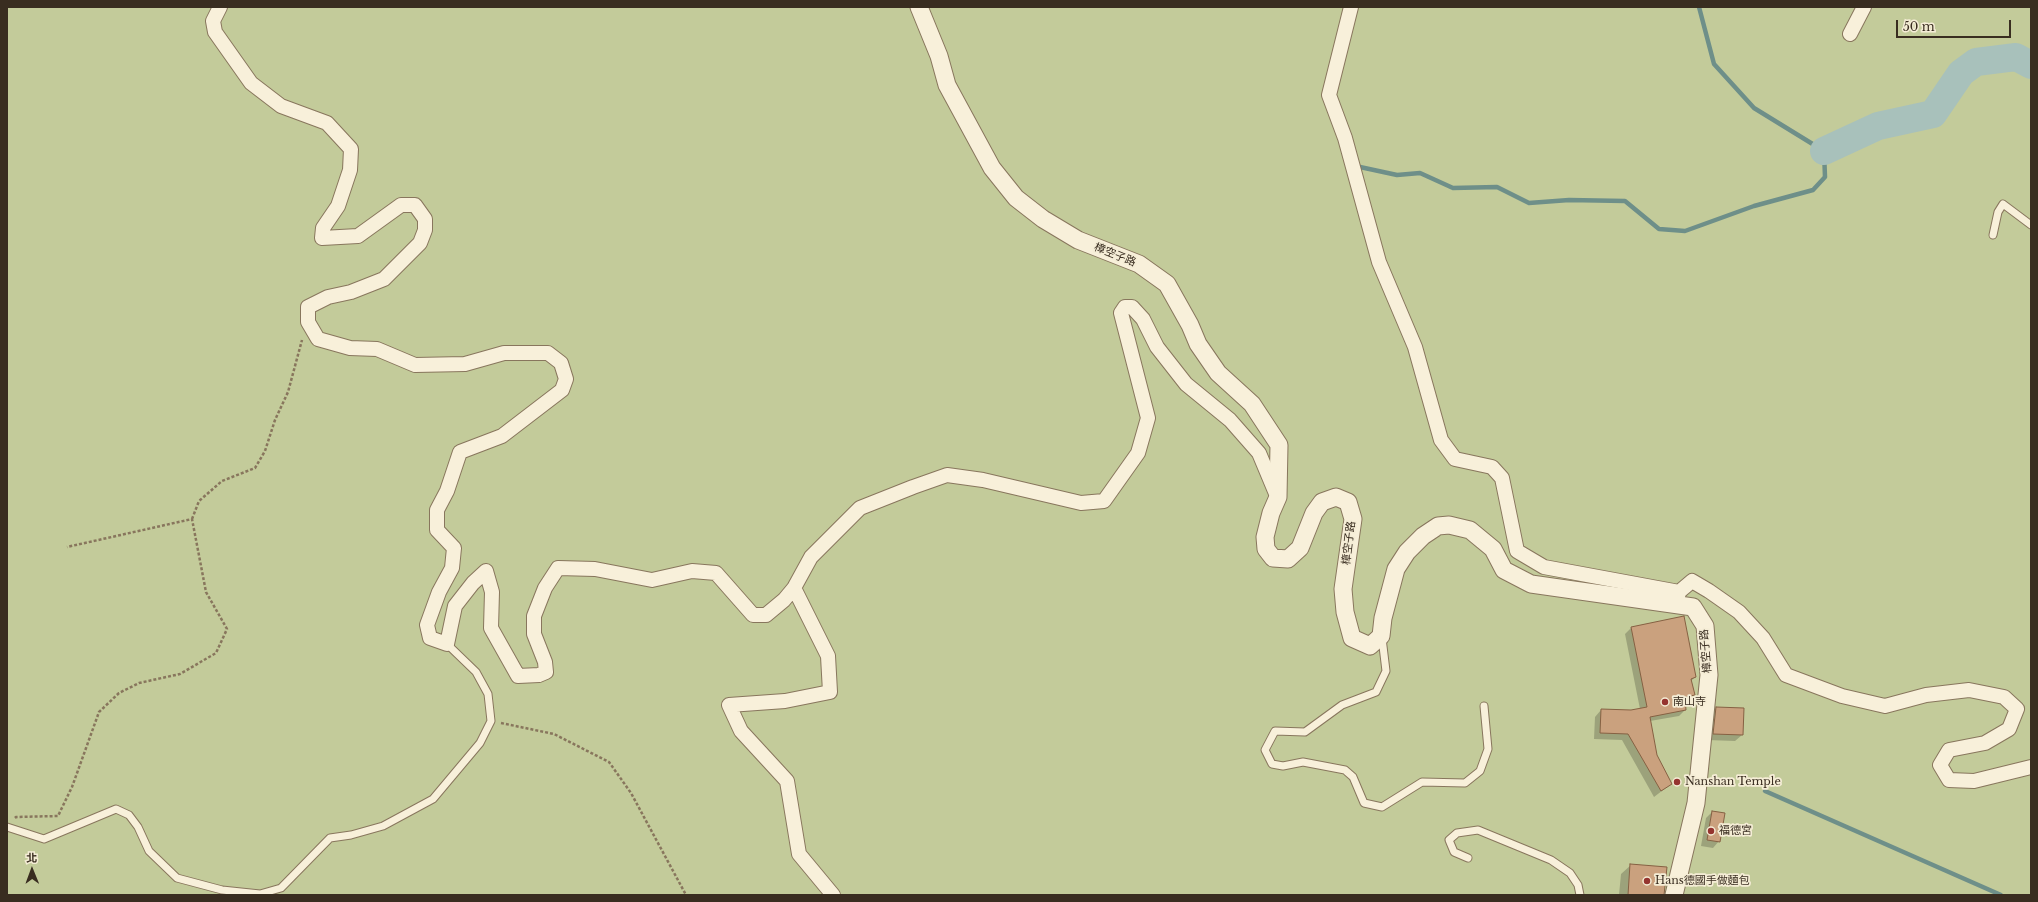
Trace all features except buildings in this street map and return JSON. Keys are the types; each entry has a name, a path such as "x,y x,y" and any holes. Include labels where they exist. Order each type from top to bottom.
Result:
{"street":[{"path":"220,7 213,21 215,32 251,83 281,106 327,123 351,149 350,170 338,206 323,228 322,238 358,236 401,205 415,205 425,219 425,230 420,242 384,280 351,292 328,298 308,307 308,322 318,338 350,348 376,349 416,365 465,364 504,353 548,353 561,363 566,379 562,390 502,436 460,452 447,491 437,510 437,530 454,548 452,568 439,592 427,625 430,638 448,644 455,606 473,583 486,571 492,592 491,628 518,676 539,675 546,672 546,662 534,634 534,616 545,588 558,568 595,569 652,580 692,571 716,573 753,615 766,615 784,600 794,588 811,556 860,508 947,475 983,480 1081,502 1104,501 1138,453 1148,418 1121,313 1125,307 1132,307 1142,319 1157,347 1186,384 1230,420 1259,453 1278,497"},
{"name":"樟空子路","path":"919,7 939,56 947,86 992,168 1016,198 1043,219 1078,240 1139,264 1167,284 1190,325 1198,344 1218,373 1252,404 1279,445 1278,497 1265,537 1266,549 1273,558 1288,559 1300,548 1314,513 1322,502 1336,497 1348,502 1353,519 1343,589 1345,612 1352,638 1370,646 1381,636 1396,569 1407,552 1423,536 1438,526 1449,525 1470,530 1493,549 1504,570 1531,584 1678,598 1693,607 1705,626 1709,675 1696,803 1674,895"},
{"path":"1351,7 1329,95 1345,138 1379,262 1415,347 1441,440 1455,459 1492,467 1502,478 1517,551 1544,567 1678,598 1692,581 1739,612 1763,638 1786,675 1842,696 1885,706 1926,695 1969,690 2004,696 2017,709 2009,729 1985,743 1948,750 1940,765 1949,780 1974,781 2031,767"},
{"path":"1850,34 1864,7"},
{"path":"794,588 828,656 830,692 785,701 729,705 741,731 787,781 799,854 833,895"}],"lane":[{"path":"1993,235 1998,212 2003,204 2031,225"},
{"path":"1381,636 1386,671 1376,692 1342,705 1305,732 1275,731 1265,750 1272,764 1284,766 1303,762 1345,770 1353,777 1364,803 1382,807 1422,782 1465,783 1480,771 1488,749 1484,706"},
{"path":"9,824 44,839 116,809 129,815 138,827 149,851 177,878 222,890 260,894 281,888 330,838 351,835 383,826 433,799 480,743 491,721 488,694 476,672 448,644"},
{"path":"1468,858 1454,852 1449,840 1457,833 1478,830 1550,860 1570,873 1578,885 1580,895"}],"path":[{"path":"9,824 16,817 58,816 72,787 99,712 118,693 139,683 180,674 216,653 227,629 206,592 192,519 200,501 222,482 255,468 265,451 275,420 288,392 308,319"},
{"path":"67,547 192,519"},
{"path":"491,721 554,734 609,762 631,793 686,895"}],"green space":[{"path":"7,7 2031,7 2031,895 7,895"}],"waterway":[{"path":"1360,167 1397,175 1420,173 1453,188 1497,187 1529,203 1569,200 1625,201 1659,229 1685,231 1754,206 1813,190 1825,177 1824,151 1754,108 1714,64 1699,7"},
{"path":"1824,151 1878,126 1933,114 1961,73 1976,62 2016,57 2031,65"},
{"path":"1765,791 2001,895"}],"place":[{"name":"南山寺","path":"1665,702"},
{"name":"Nanshan Temple","path":"1677,782"},
{"name":"福德宮","path":"1711,831"},
{"name":"Hans德國手做麵包","path":"1647,881"}]}
